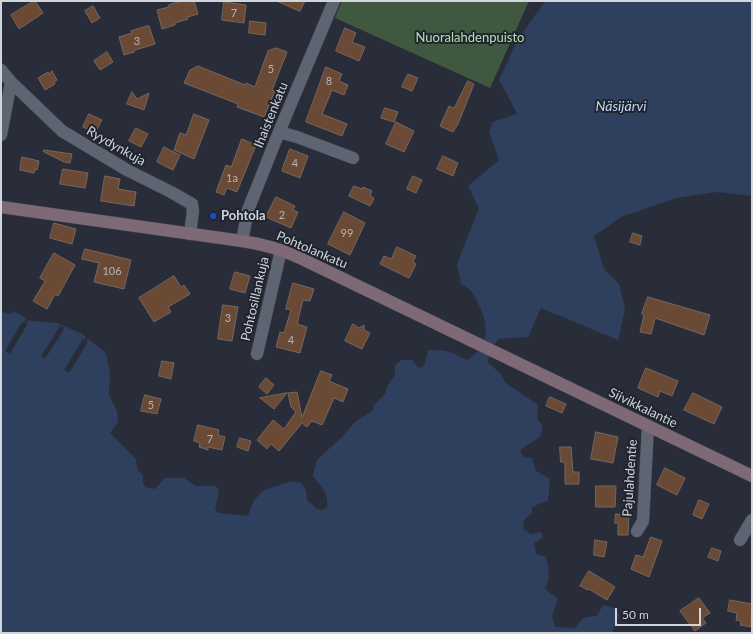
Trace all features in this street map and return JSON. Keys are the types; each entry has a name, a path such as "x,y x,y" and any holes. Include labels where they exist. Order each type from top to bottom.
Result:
{"main road":[{"name":"Pohtolankatu","path":"1,208 263,244 300,258 522,365"},
{"name":"Siivikkalantie","path":"522,365 752,476"}],"street":[{"name":"Ihaistenkatu","path":"242,241 248,210 334,1"},
{"path":"1,70 11,82 1,135"},
{"name":"Ryydynkuja","path":"11,82 62,131 127,170 192,204 193,211 190,234"},
{"path":"279,132 297,137 352,158"},
{"name":"Pohtosillankuja","path":"256,354 281,250"},
{"name":"Pajulahdentie","path":"637,531 643,521 648,426"},
{"path":"740,540 752,520"}],"green space":[{"name":"Nuoralahdenpuisto","path":"342,1 529,1 490,88 335,18"}],"water":[{"name":"Näsijärvi","path":"545,1 752,1 752,196 717,192 676,198 621,217 594,236 604,269 619,284 625,309 618,340 541,308 528,337 499,339 493,346 487,362 500,373 506,383 538,405 537,419 543,426 540,437 520,450 523,457 532,458 536,471 550,479 548,500 532,507 532,513 523,521 524,530 532,534 541,532 543,537 534,543 536,554 546,557 549,573 545,589 558,599 552,616 555,627 575,628 583,618 597,616 603,605 614,608 619,615 612,633 1,633 1,312 10,314 14,311 31,321 57,323 82,334 106,353 110,373 109,395 117,411 118,422 110,433 136,459 137,469 143,476 143,483 146,487 155,489 165,478 184,478 196,486 216,486 219,491 215,509 218,513 248,516 254,500 263,491 291,481 301,483 306,490 307,500 317,509 322,510 327,507 327,498 324,490 313,476 317,460 343,436 355,422 372,411 375,404 385,394 388,385 395,375 395,365 402,360 412,360 418,368 424,366 428,350 448,352 467,360 475,355 484,342 486,328 485,321 473,293 461,284 457,265 479,208 468,186 499,160 489,131 493,122 517,114 499,80 518,39"}],"pier":[{"path":"27,316 30,318 26,324 27,325 10,354 5,351"},
{"path":"60,326 64,327 63,331 45,359 41,356"},
{"path":"87,335 89,337 86,341 88,342 69,373 64,370"}],"building":[{"path":"34,1 43,13 19,29 11,15"},
{"path":"182,1 194,1 198,14 187,17 188,19 162,29 157,10 169,7 169,5"},
{"path":"277,1 305,1 300,11"},
{"path":"224,2 246,5 244,23 222,20"},
{"path":"93,6 100,18 92,23 85,11"},
{"path":"250,21 266,23 265,35 249,33"},
{"path":"149,26 155,44 124,55 119,37 132,33 131,31"},
{"path":"345,28 356,33 352,42 365,47 359,61 336,51"},
{"path":"276,48 287,52 272,90 275,91 264,117 237,107 238,104 184,83 190,70 198,66 245,85 246,83 255,87 268,51"},
{"path":"107,52 113,62 100,70 94,61"},
{"path":"326,67 342,74 339,81 348,85 344,95 332,90 322,114 347,124 342,136 306,122"},
{"path":"52,71 57,80 54,82 55,84 45,90 38,78 48,72 49,74"},
{"path":"408,74 418,78 412,91 402,87"},
{"path":"468,81 474,84 458,124 453,132 440,126 449,106 454,108"},
{"path":"132,92 137,99 149,93 144,110 127,104"},
{"path":"385,108 398,112 394,122 381,118"},
{"path":"89,114 102,120 95,133 83,127"},
{"path":"194,114 209,120 194,159 174,150 180,133 186,135"},
{"path":"396,122 414,131 404,152 386,144"},
{"path":"136,128 148,134 141,147 129,141"},
{"path":"242,139 256,145 237,192 227,188 224,195 216,192 226,165 231,167"},
{"path":"164,147 180,155 173,170 157,162"},
{"path":"290,149 308,156 300,178 282,171"},
{"path":"44,150 72,154 70,163 64,162 44,152"},
{"path":"443,156 458,163 453,176 437,169"},
{"path":"22,157 39,161 37,170 35,169 34,173 20,170"},
{"path":"63,169 88,173 85,188 60,184"},
{"path":"105,176 120,179 118,189 136,192 134,206 101,201"},
{"path":"413,176 422,180 416,193 407,189"},
{"path":"354,186 362,189 363,187 372,191 370,196 374,198 370,206 349,196"},
{"path":"276,197 295,206 293,210 298,212 291,228 266,217"},
{"path":"344,212 365,223 350,255 328,244"},
{"path":"54,223 76,229 72,244 50,238"},
{"path":"633,233 642,236 640,245 630,242"},
{"path":"397,247 416,256 413,262 416,264 409,278 380,264 384,256 391,259"},
{"path":"85,249 131,260 124,289 94,282 99,263 82,259"},
{"path":"54,253 75,265 58,296 55,294 47,309 33,301 45,281 40,278"},
{"path":"235,272 250,276 245,293 230,289"},
{"path":"174,276 181,287 184,285 190,294 168,307 171,312 154,322 139,298"},
{"path":"293,283 314,289 310,301 303,300 297,324 307,327 300,353 276,347 280,332 284,333 291,310 286,309"},
{"path":"648,297 710,315 704,335 655,318 651,334 640,332 644,315 642,314"},
{"path":"223,305 238,307 232,341 218,339"},
{"path":"353,324 359,328 364,325 364,330 370,333 362,349 345,341"},
{"path":"162,361 174,363 171,379 159,376"},
{"path":"646,368 678,381 672,396 660,391 658,397 638,388"},
{"path":"321,371 332,375 329,381 348,389 343,402 334,398 322,425 312,421 307,427 302,423 279,451 271,444 267,449 257,440 273,420 284,429 296,412 291,407 288,393 297,392 302,417"},
{"path":"266,378 274,385 267,394 259,387"},
{"path":"287,393 274,409 260,398"},
{"path":"693,393 722,407 714,424 684,410"},
{"path":"145,395 161,399 157,414 141,411"},
{"path":"550,397 566,404 562,413 546,406"},
{"path":"198,425 219,430 218,435 225,437 222,450 208,447 208,450 199,447 200,443 194,441"},
{"path":"596,432 618,437 613,463 591,459"},
{"path":"240,438 251,441 248,451 237,447"},
{"path":"560,447 571,447 573,472 579,472 579,484 565,484 565,462 561,462"},
{"path":"665,468 685,478 677,495 657,485"},
{"path":"596,486 616,486 615,507 596,507"},
{"path":"699,500 709,504 702,519 693,515"},
{"path":"616,514 629,515 628,535 618,535 618,523 615,523"},
{"path":"651,537 662,541 649,577 631,569 636,555 643,557"},
{"path":"595,540 607,542 604,557 594,555"},
{"path":"712,548 721,551 718,561 708,557"},
{"path":"589,571 615,587 607,600 589,589 588,590 580,586"},
{"path":"699,598 710,613 702,618 706,623 695,631 680,611"},
{"path":"730,600 752,604 751,627 740,625 741,621 736,620 737,613 728,611"}],"place":[{"name":"Pohtola","path":"213,216"}]}
